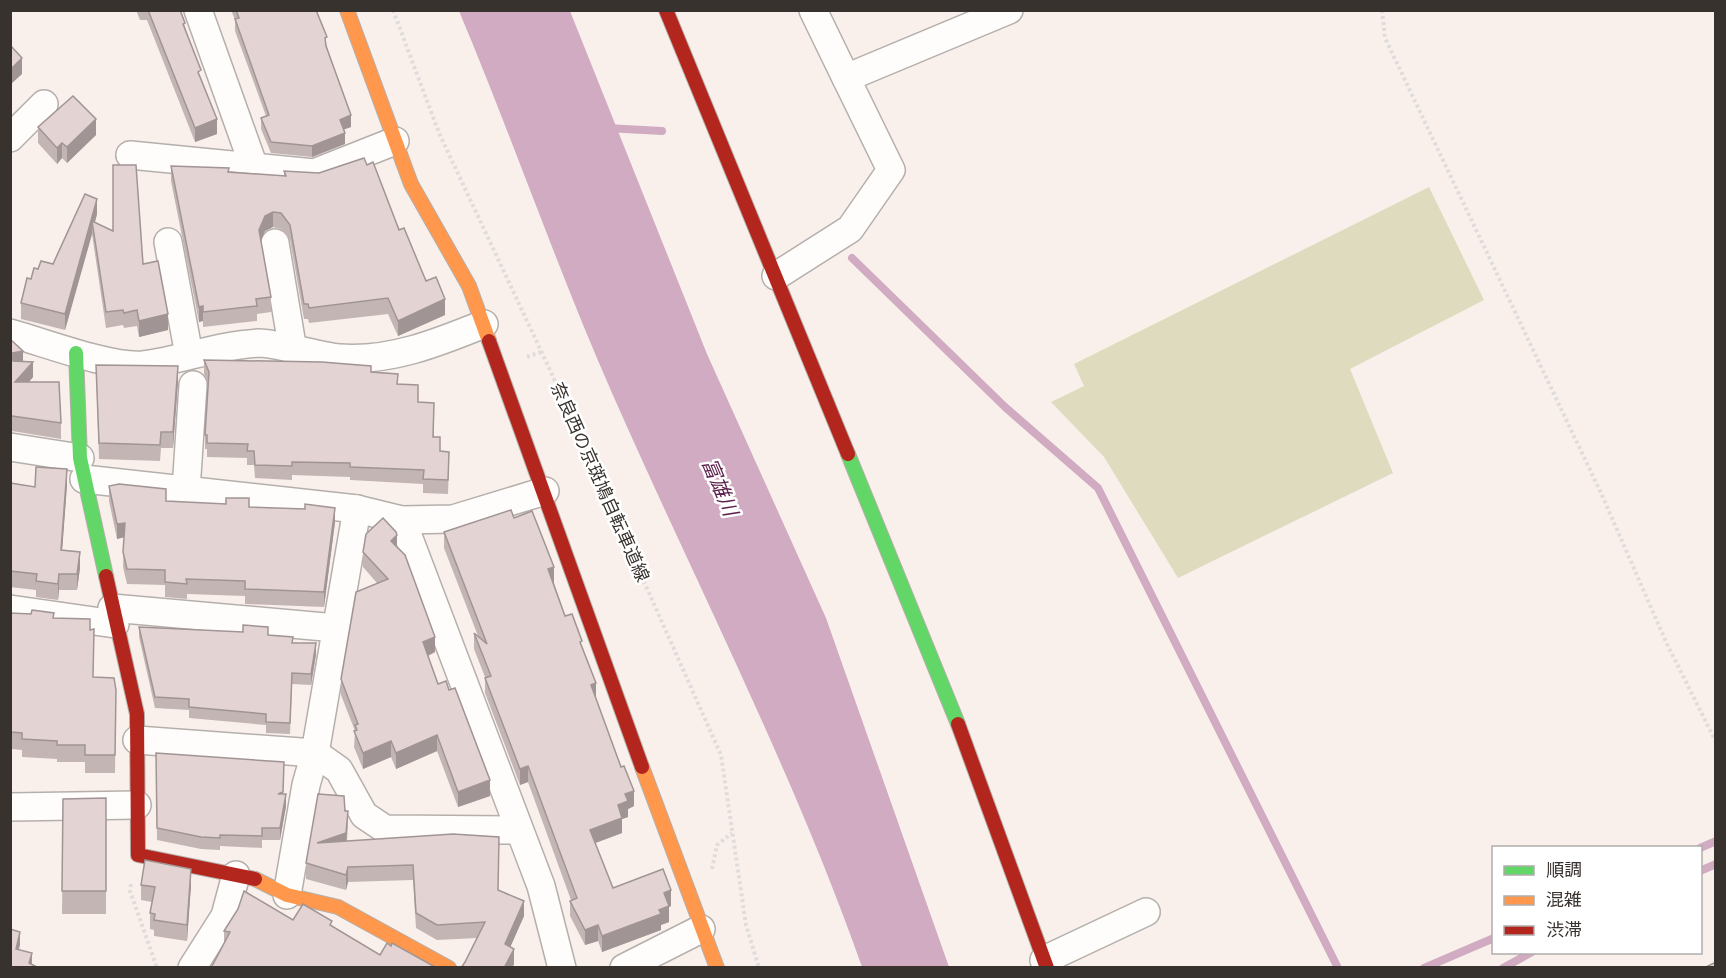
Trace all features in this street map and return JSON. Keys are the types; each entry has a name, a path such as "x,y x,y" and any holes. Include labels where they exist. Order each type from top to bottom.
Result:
{"street":[{"path":"198,10 254,167"},
{"path":"347,10 411,184 469,286 484,324 678,869 717,968"},
{"path":"666,10 949,700 1046,964 1146,912"},
{"path":"776,276 850,229 891,170 813,10"},
{"path":"846,78 1009,10"},
{"path":"11,137 44,104"},
{"path":"130,155 314,173 395,141"},
{"path":"168,242 189,355"},
{"path":"275,243 293,351"},
{"path":"10,333 76,352 141,365 261,343 293,351 341,358 387,356 431,346 484,324"},
{"path":"76,352 82,468 136,714 138,855 259,880 287,895 338,908 449,968"},
{"path":"186,490 193,385"},
{"path":"10,447 82,468 186,490 357,509 402,520 453,519 545,490"},
{"path":"287,895 306,786 315,753 357,509"},
{"path":"402,520 541,886 562,968"},
{"path":"10,609 336,628"},
{"path":"137,740 315,753 339,770 364,815 385,829 519,830"},
{"path":"10,807 137,805"},
{"path":"192,968 225,916 236,875"},
{"path":"624,968 701,929"}],"path":[{"name":"奈良西の京斑鳩自転車道線","path":"393,10 439,133 550,370 721,755 746,925 759,968"},
{"path":"1382,10 1385,38 1601,493 1667,644 1716,742"},
{"path":"138,855 131,871 130,891 157,968"}],"shaded area":[{"path":"1429,187 1484,300 1350,369 1393,473 1178,578 1104,457 1051,402 1084,386 1074,364"}],"water":[{"name":"富雄川","path":"459,11 570,11 707,354 826,618 949,967 862,967 806,821 592,346"}],"building":[{"path":"148,10 180,10 201,70 198,72 217,119 195,128"},
{"path":"236,10 316,10 327,37 325,38 326,46 351,115 340,120 345,133 312,146 271,142 261,118 269,115 235,19 239,18"},
{"path":"10,45 22,58 10,70"},
{"path":"73,96 96,119 67,147 62,143 57,148 38,127"},
{"path":"364,158 367,165 373,162 399,230 404,228 426,281 436,277 445,299 398,321 388,298 309,308 308,304 304,304 290,225 281,213 273,212 265,216 259,230 271,297 256,299 257,306 203,312 203,306 199,307 171,166 229,168 228,172 286,176 284,171 319,173"},
{"path":"113,165 136,165 143,264 158,261 168,314 139,321 137,310 124,313 123,310 106,312 92,221 113,231"},
{"path":"85,194 97,199 65,314 21,303 27,278 31,279 34,268 38,269 41,261 53,264"},
{"path":"10,339 23,351 12,353 13,361 33,362 15,382 59,382 61,423 10,416"},
{"path":"204,360 322,362 371,366 371,372 398,374 397,384 418,385 418,402 434,403 433,437 440,437 440,451 449,452 448,480 423,479 424,470 350,467 350,463 292,462 292,466 255,465 254,451 247,451 248,444 207,443 207,435 205,435 209,372"},
{"path":"96,365 178,366 173,432 161,432 160,445 99,443"},
{"path":"36,467 67,469 61,550 80,552 77,574 59,574 58,584 36,581 37,574 10,571 10,483 35,487"},
{"path":"119,484 166,489 166,501 226,504 226,498 249,498 249,507 305,509 305,504 335,508 324,592 245,589 245,581 186,579 187,584 165,582 165,570 127,569 123,552 125,523 117,524 109,486"},
{"path":"511,510 514,518 532,511 554,567 548,569 565,616 572,614 596,683 591,685 621,767 624,766 634,791 625,794 628,801 618,805 622,818 590,830 613,888 663,869 671,890 664,893 669,906 659,910 661,914 602,936 598,925 585,930 570,901 577,898 528,766 520,769 485,678 491,676 474,633 487,644 444,532"},
{"path":"383,518 396,532 397,535 391,541 405,555 435,637 423,642 438,684 446,681 449,690 455,688 490,780 458,792 437,735 396,753 391,741 363,753 354,731 357,730 355,725 358,724 341,679 356,592 388,579 363,552 366,534"},
{"path":"32,610 54,613 53,618 90,619 90,630 94,629 93,677 114,678 116,690 115,755 85,755 85,745 57,745 57,741 22,739 22,733 11,732 10,613 31,614"},
{"path":"243,625 268,627 268,635 293,637 292,643 316,643 311,674 292,673 290,723 266,722 266,714 189,707 189,699 155,697 139,627 243,632"},
{"path":"156,753 284,762 283,792 278,794 286,794 280,828 262,828 262,836 220,835 220,838 201,837 157,828"},
{"path":"318,794 344,796 345,811 348,811 346,833 317,843 453,834 499,837 498,890 524,901 505,944 514,949 504,968 461,968 485,922 437,925 416,913 413,865 348,867 346,875 306,863"},
{"path":"106,798 106,891 62,891 63,799"},
{"path":"145,860 191,869 187,925 154,920 155,914 150,913 155,887 141,885"},
{"path":"244,891 293,920 303,904 332,921 330,925 380,955 387,943 391,946 392,943 437,968 211,968 230,932 224,931 238,909"},
{"path":"10,929 20,932 16,949 32,953 29,963 39,968 10,968"},
{"path":"1716,962 1716,968 1704,968"}],"waterway":[{"path":"606,128 662,131"},
{"path":"852,258 1005,407 1098,488 1338,968"},
{"path":"1702,847 1716,841"},
{"path":"1702,870 1716,864"},
{"path":"1424,968 1492,939"},
{"path":"1503,968 1528,954"}],"traffic: fast":[{"path":"76,353 80,458 106,576"},
{"path":"848,454 958,724"}],"traffic: slow":[{"path":"347,10 411,184 469,286 489,341"},
{"path":"642,767 717,968"},
{"path":"255,879 287,895 338,907 449,968"}],"traffic: jam":[{"path":"666,10 848,454"},
{"path":"489,341 642,767"},
{"path":"106,576 137,714 138,855 255,879"},
{"path":"958,724 1047,968"}]}
